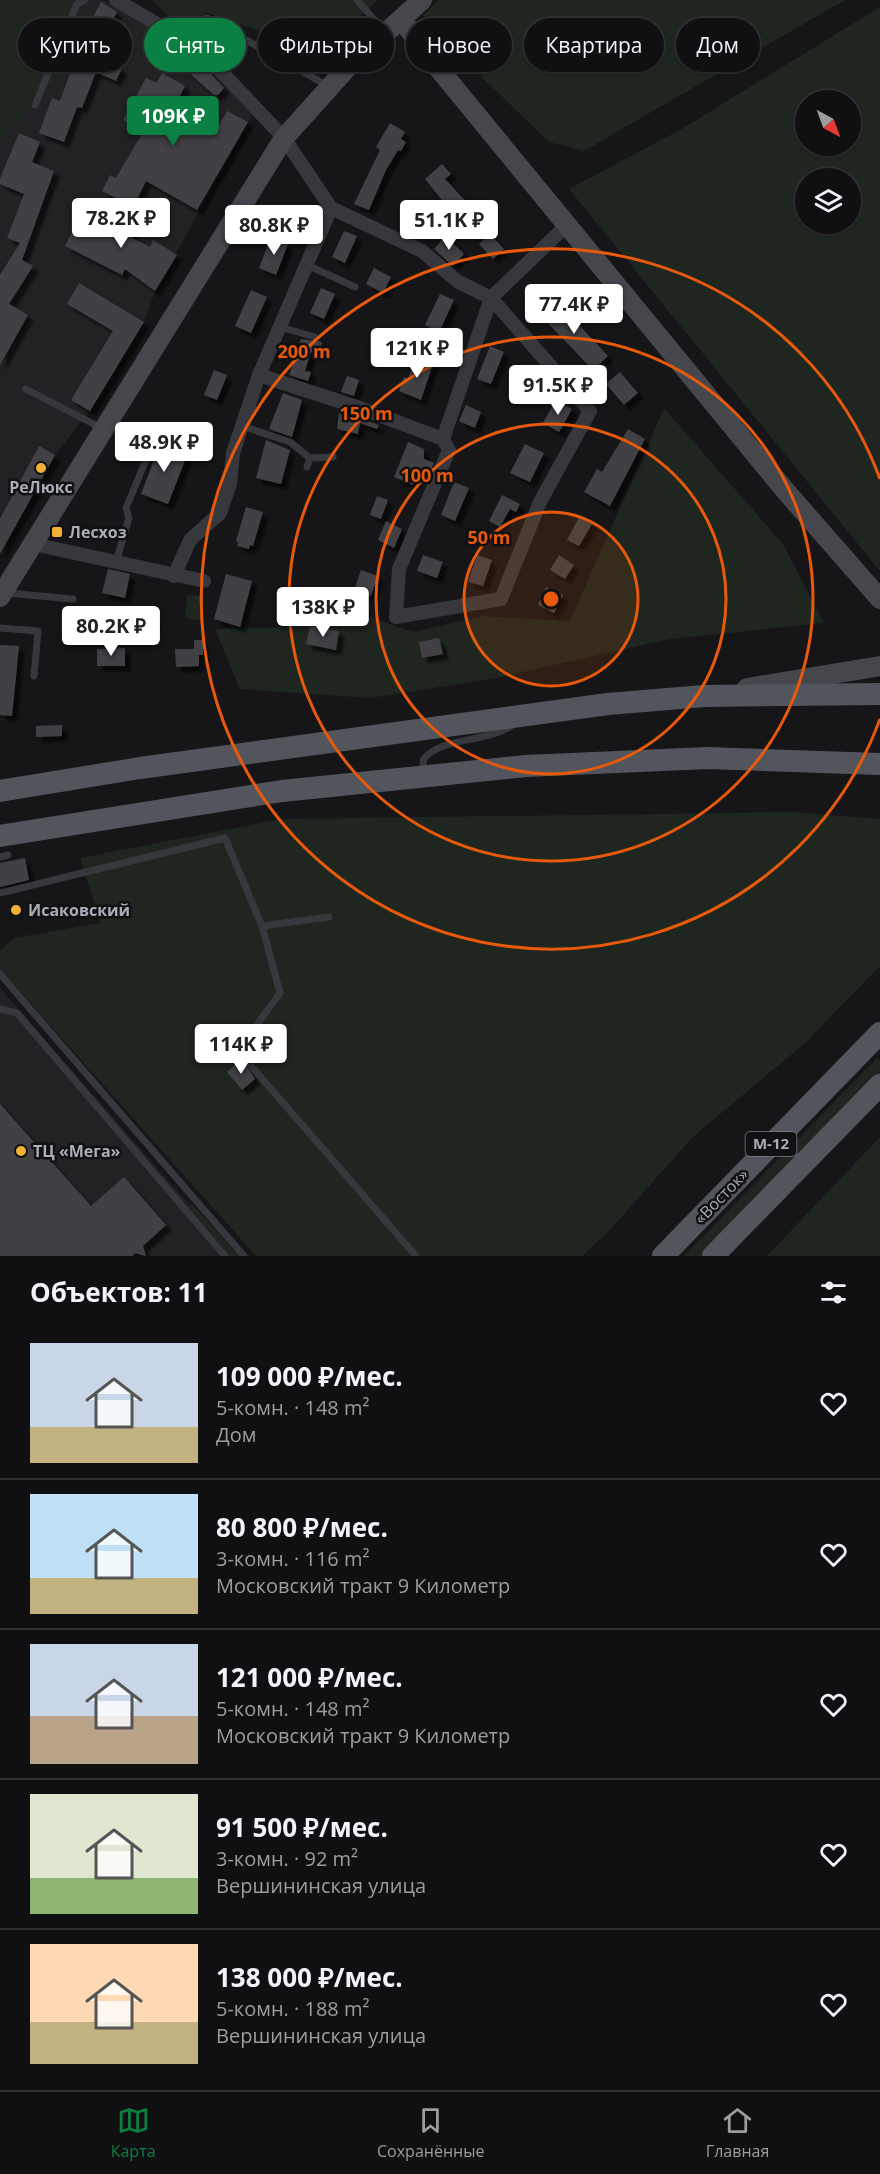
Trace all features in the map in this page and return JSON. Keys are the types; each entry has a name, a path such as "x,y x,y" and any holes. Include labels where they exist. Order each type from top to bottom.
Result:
{"main road":[{"path":"0,791 520,714 704,696 880,694"},
{"path":"3,849 282,791 424,775 526,766 708,758 880,764"},
{"name":"«Восток»","path":"663,1256 880,1033"},
{"name":"М-12","path":"713,1256 880,1085"}],"street":[{"path":"116,0 132,5 149,18"},
{"path":"394,25 422,0"},
{"path":"401,19 443,74 776,479 880,599"},
{"path":"222,72 284,138 331,208 422,251 457,281 491,298 590,411 540,502 501,599 396,617 399,569 449,450 443,439 360,408 259,375"},
{"path":"1,594 284,138 345,72"},
{"path":"174,576 190,540 220,513 230,484 233,453 259,375 331,208"},
{"path":"443,439 491,298 568,224"},
{"path":"33,544 204,581"},
{"path":"704,696 880,666"}],"lane":[{"path":"35,105 77,4 85,0"},
{"path":"357,0 373,18"},
{"path":"246,40 330,87"},
{"path":"307,265 355,287"},
{"path":"279,327 315,337"},
{"path":"26,389 104,425 154,441 126,508 129,518 116,563"},
{"path":"242,426 290,442 310,458 333,456"},
{"path":"307,467 310,458"},
{"path":"1,594 73,599"},
{"path":"0,628 38,631 34,676"},
{"path":"424,775 423,760 429,752 441,745 475,741 504,730 515,723 520,714"},
{"path":"0,893 225,838 262,926 280,993 246,1040 250,1066 416,1256"},
{"path":"262,926 329,917"},
{"path":"0,974 244,1256"},
{"path":"0,1009 17,1013 225,1256"}],"shaded area":[{"path":"0,0 77,0 77,18 18,18 18,72 62,72 0,141"},
{"path":"55,0 103,0 144,22 144,72 218,72 255,110 155,291 144,322 90,411 55,455 0,554 0,69 18,46 18,72 132,72 132,18 41,18"},
{"path":"151,0 378,0 356,18 258,18 258,30 246,26 246,18 222,18 207,13 201,18 171,18"},
{"path":"439,0 845,0 760,49 760,18 676,18 676,72 721,72 584,151 549,142 476,72 512,72 512,18 426,18 423,15"},
{"path":"880,7 880,571 569,189 680,130"},
{"path":"664,408 783,544 824,623 670,639 496,678 370,698 240,689 215,629 290,627 343,608 413,632 483,616 570,621"},
{"path":"187,595 204,596 202,620 185,618"},
{"path":"792,812 880,819 880,966 805,1043 694,1136 606,1234 582,1256 256,1256 0,969 0,951 14,938 101,923 80,858 282,819"},
{"path":"0,988 234,1256 0,1256"},
{"path":"877,1058 880,1060 880,1077 706,1256 684,1256"},
{"path":"880,1137 880,1256 767,1256"},
{"path":"192,1203 239,1256 227,1256 186,1208"}],"building":[{"path":"101,2 117,12 114,18 92,18"},
{"path":"71,72 96,72 82,108 77,107 64,142 39,133 52,98 60,101"},
{"path":"96,72 120,72 116,81"},
{"path":"188,72 209,72 224,88 218,95 214,95"},
{"path":"162,73 185,86 174,107 216,130 227,111 248,122 197,210 146,181 133,207 102,191 110,175 116,178 143,132 123,120 146,78 157,83"},
{"path":"390,123 405,132 401,139 406,142 401,151 398,150 386,170 369,210 354,204 380,150 376,147"},
{"path":"19,133 40,142 32,162 54,171 22,260 33,266 9,304 28,315 0,365 0,275 20,243 7,238 24,194 0,184 0,179"},
{"path":"442,164 451,174 445,179 473,209 459,221 425,179"},
{"path":"133,207 142,211 130,237 150,247 153,240 177,255 155,291 125,269 122,275 65,246 82,213 120,232"},
{"path":"344,231 357,236 345,263 332,257"},
{"path":"490,234 504,249 493,259 479,244"},
{"path":"445,236 464,254 453,266 434,249"},
{"path":"271,237 288,244 276,275 259,268"},
{"path":"374,268 391,277 383,293 366,284"},
{"path":"79,283 144,322 90,411 71,400 113,331 67,304"},
{"path":"321,288 335,294 324,319 310,313"},
{"path":"251,290 267,297 251,333 235,326"},
{"path":"440,294 454,300 439,332 425,325"},
{"path":"556,300 608,356 593,370 540,315"},
{"path":"301,339 322,342 318,355 311,352 305,371 311,372 308,381 289,375"},
{"path":"490,346 504,352 491,384 477,379"},
{"path":"415,358 433,364 421,400 399,391 404,377 408,379"},
{"path":"214,370 227,375 217,400 204,395"},
{"path":"620,372 638,393 624,405 606,384"},
{"path":"347,376 359,380 354,396 341,392"},
{"path":"283,393 302,400 292,437 269,429"},
{"path":"556,400 572,409 559,432 543,423"},
{"path":"466,405 481,412 475,428 459,421"},
{"path":"339,411 379,425 377,429 360,423 358,434 337,429"},
{"path":"628,429 645,439 610,506 584,492 597,469 602,472"},
{"path":"266,440 290,450 281,484 256,478"},
{"path":"161,442 188,453 168,504 141,494"},
{"path":"408,442 424,449 424,459 434,463 430,473 420,469 413,485 394,477"},
{"path":"525,444 544,453 530,482 510,473"},
{"path":"39,446 55,455 0,554 0,519"},
{"path":"454,482 469,488 455,521 441,515"},
{"path":"502,495 520,504 516,512 510,509 500,527 489,521"},
{"path":"377,496 388,500 381,519 370,515"},
{"path":"246,507 263,512 253,546 250,545 249,549 237,546 236,541"},
{"path":"579,517 592,524 579,546 567,540"},
{"path":"386,521 402,529 394,548 378,540"},
{"path":"423,555 443,562 437,578 417,571"},
{"path":"477,555 492,560 483,586 468,582"},
{"path":"559,555 574,565 565,579 550,570"},
{"path":"108,569 130,574 125,598 102,593"},
{"path":"361,570 378,576 371,596 354,590"},
{"path":"226,574 252,581 240,627 214,619"},
{"path":"546,587 563,595 554,613 538,605"},
{"path":"310,626 339,631 336,650 306,644"},
{"path":"439,638 443,654 422,658 419,642"},
{"path":"194,640 203,640 203,655 199,655 199,666 176,667 175,649 194,649"},
{"path":"0,645 19,646 12,716 0,715"},
{"path":"125,648 125,666 97,666 97,649"},
{"path":"62,725 62,736 36,737 36,726"},
{"path":"25,858 29,880 0,887 0,863"},
{"path":"242,1059 255,1079 242,1090 227,1072"},
{"name":"ТЦ «Мега»","path":"0,1104 91,1206 124,1177 166,1225 143,1246 146,1256 135,1253 132,1256 0,1256"}],"place":[{"name":"РеЛюкс","path":"41,468"},
{"name":"Лесхоз","path":"57,532"},
{"name":"Исаковский","path":"16,910"},
{"name":"ТЦ «Мега»","path":"21,1151"}]}
